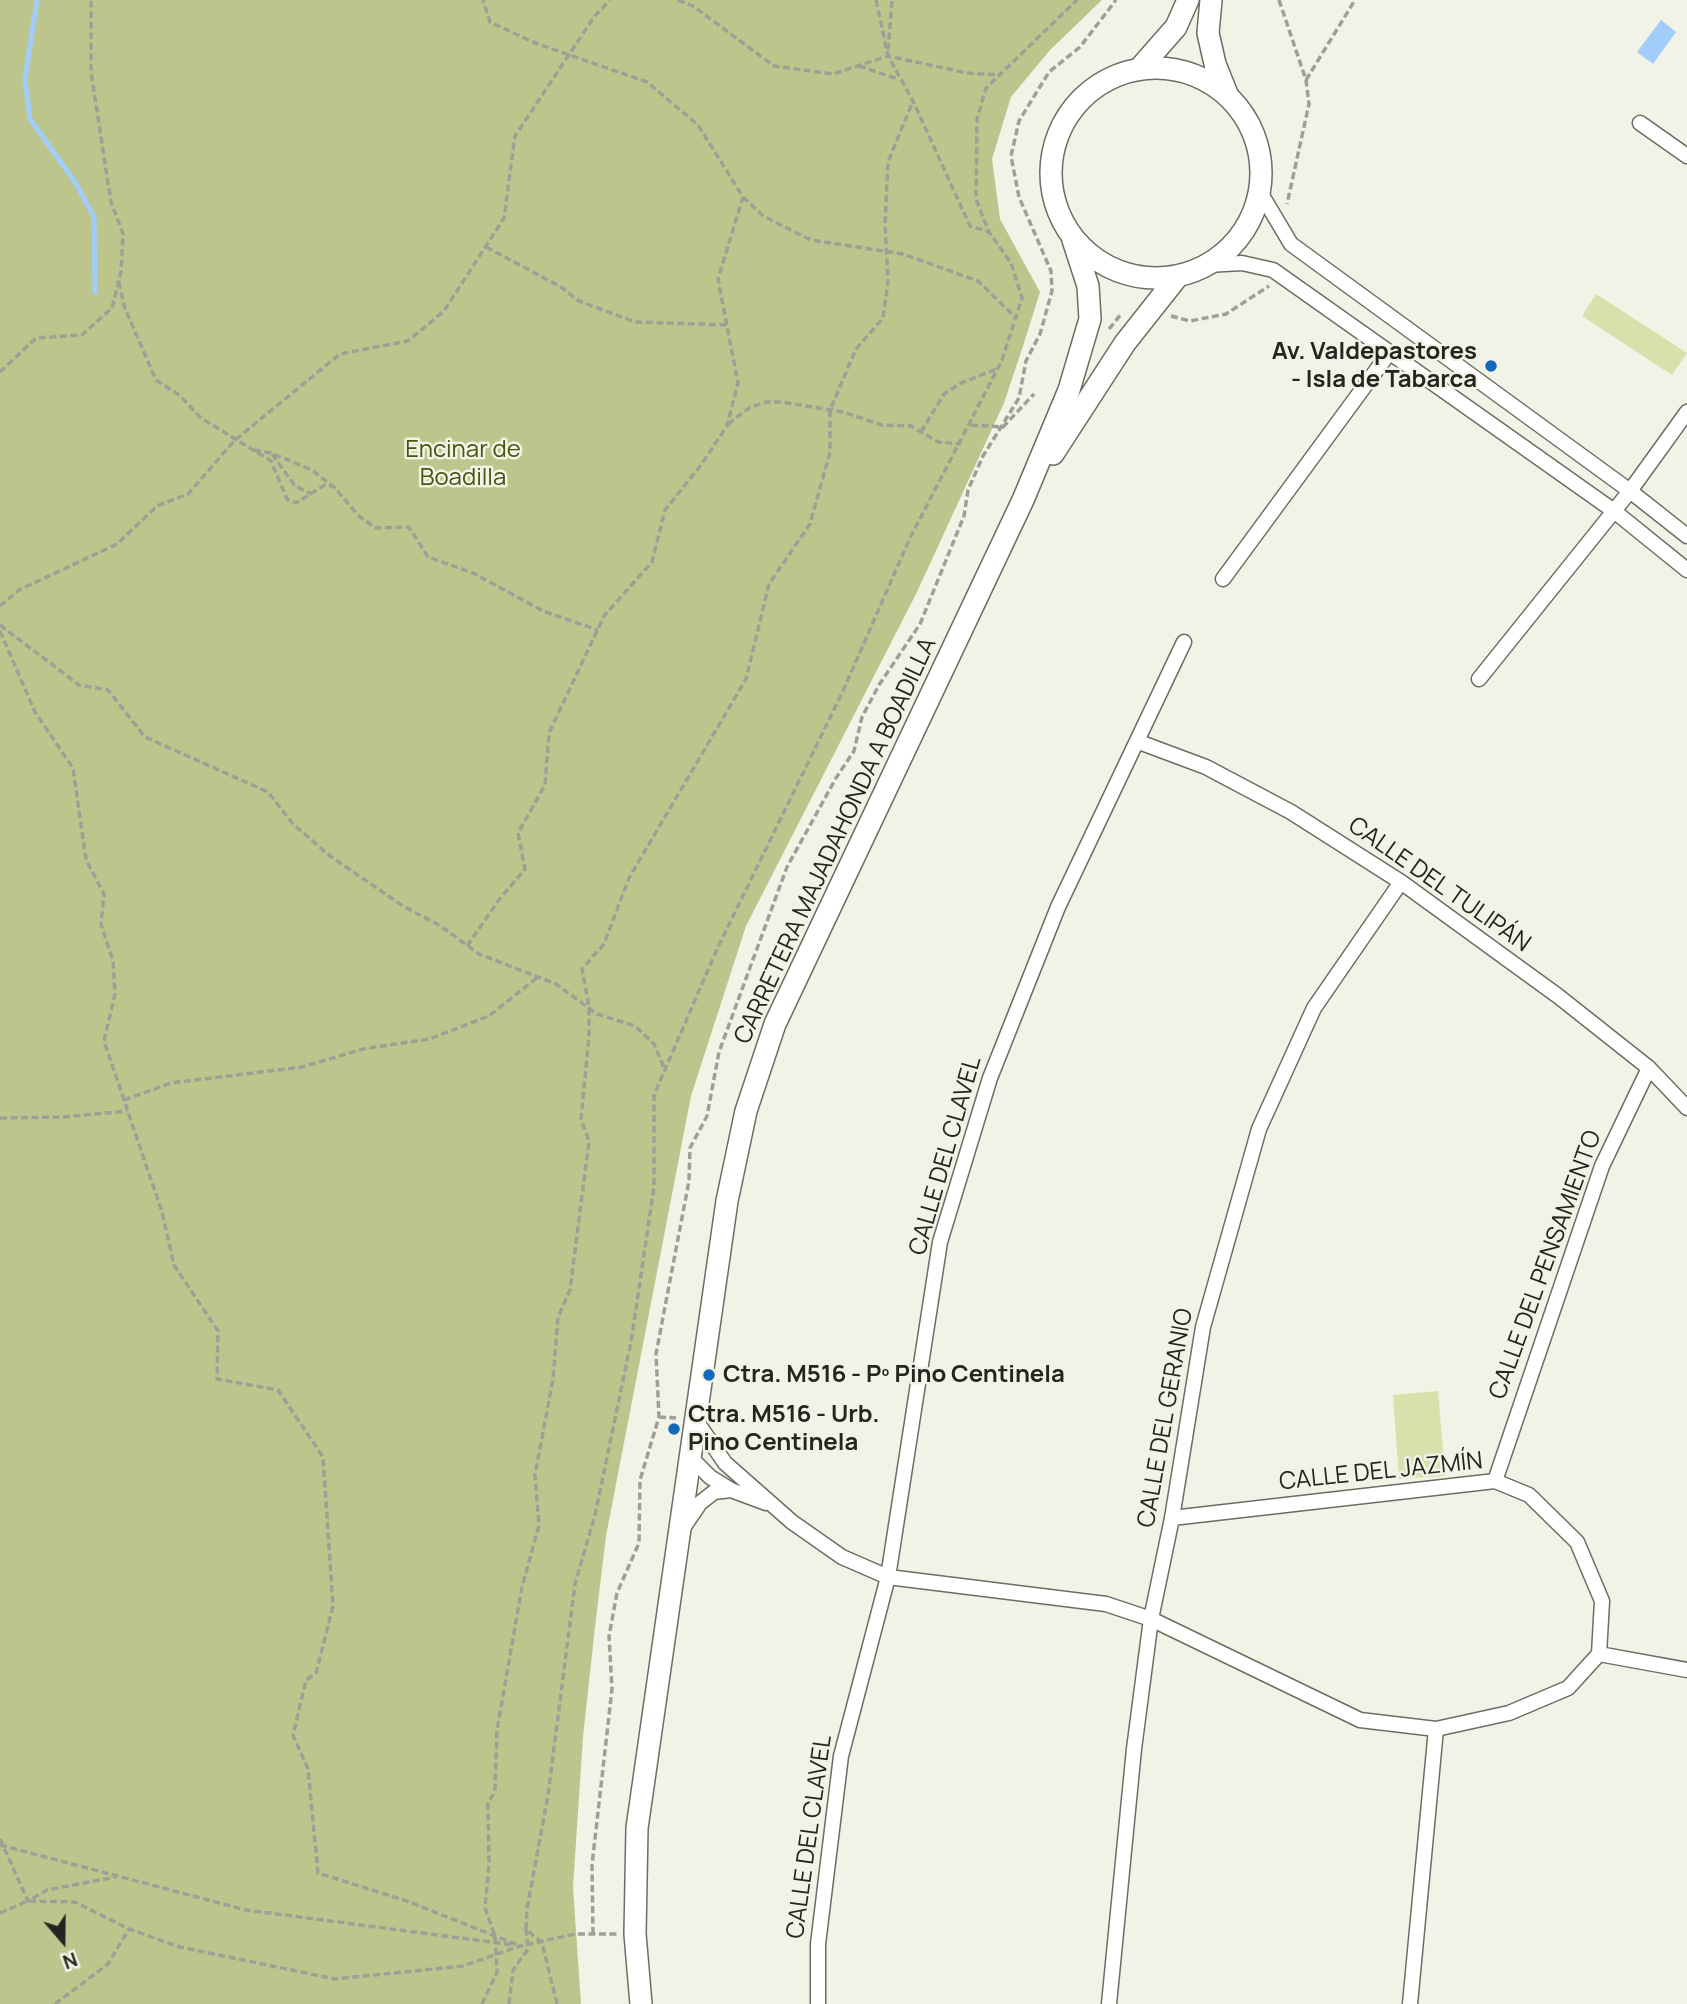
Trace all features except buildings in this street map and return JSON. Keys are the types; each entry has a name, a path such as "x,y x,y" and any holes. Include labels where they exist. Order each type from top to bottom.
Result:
{"street":[{"path":"1139,68 1176,27 1188,0"},
{"path":"1211,0 1208,33 1215,64 1227,94"},
{"path":"1139,68 1171,68 1201,76 1227,94 1245,114 1257,139 1262,165 1260,192 1250,222 1232,247 1207,265 1178,276 1149,278 1120,273 1094,260 1073,240 1057,212 1050,182 1056,140 1063,121 1083,96 1109,78 1139,68"},
{"path":"1640,123 1687,156"},
{"path":"1260,192 1291,244 1630,491 1687,536"},
{"name":"CARRETERA MAJADAHONDA A BOADILLA","path":"641,2004 635,1934 637,1828 727,1201 746,1111 775,1024 1023,500 1069,390 1090,318 1088,286 1073,240"},
{"path":"1207,265 1241,263 1273,270 1614,510 1687,570"},
{"name":"CARRETERA MAJADAHONDA A BOADILLA","path":"1023,500 1125,343 1178,276"},
{"path":"1223,579 1389,353"},
{"path":"1479,679 1630,491 1687,412"},
{"name":"CALLE DEL CLAVEL","path":"818,2004 818,1944 841,1756 888,1577 940,1242 990,1078 1058,907 1139,742 1184,642"},
{"name":"CALLE DEL TULIPÁN","path":"1139,742 1206,767 1291,812 1401,881 1558,996 1649,1068 1687,1108"},
{"name":"CALLE DEL GERANIO","path":"1109,2004 1134,1749 1151,1619 1172,1518 1203,1327 1259,1129 1314,1008 1401,881"},
{"name":"CALLE DEL PENSAMIENTO","path":"1495,1481 1602,1166 1649,1068"},
{"path":"697,1422 725,1463 774,1506 842,1557 888,1577 1106,1604 1151,1619 1360,1720 1436,1730 1509,1713 1568,1688 1599,1654 1687,1670"},
{"path":"689,1456 710,1477 731,1490 774,1506"},
{"name":"CALLE DEL JAZMÍN","path":"1172,1518 1495,1481 1529,1495 1577,1542 1602,1601 1599,1654"},
{"path":"677,1538 700,1503 714,1492 731,1490"},
{"path":"1410,2004 1436,1730"}],"path":[{"path":"0,372 36,338 82,335 112,308 119,282 123,234 111,202 91,72 92,0"},
{"path":"483,0 490,22 569,55 647,82 698,125 743,197 763,216 811,240 886,250 941,265 978,281 1016,317"},
{"path":"0,606 19,590 117,544 157,506 188,494 236,440 340,354 408,341 444,311 504,218 515,136 569,55 610,0"},
{"path":"678,0 693,6 774,66 833,74 887,56 967,73 1001,75"},
{"path":"876,0 887,56 913,101 970,226 989,232"},
{"path":"887,56 892,0"},
{"path":"509,2004 513,1970 528,1944 526,1928 535,1853 548,1795 575,1584 595,1515 631,1342 654,1187 654,1095 718,947 843,691 909,540 998,369 1022,298 1011,263 989,232 976,199 977,119 986,88 1077,0"},
{"path":"1003,427 1019,398 1026,361 1040,334 1052,291 1051,271 1019,197 1011,156 1019,121 1049,72 1080,47 1116,0"},
{"path":"1279,0 1306,80 1309,104 1289,184 1287,213"},
{"path":"1306,80 1355,0"},
{"path":"857,66 901,80"},
{"path":"482,2004 497,1972 495,1936 485,1908 489,1864 488,1803 495,1791 497,1730 509,1670 510,1647 538,1525 535,1475 553,1378 558,1317 570,1290 589,1142 581,1119 589,1007 582,969 604,944 629,878 746,679 769,584 810,524 830,452 831,410 856,349 883,318 887,281 888,162 913,101"},
{"path":"727,426 738,383 718,279 743,197"},
{"path":"486,247 561,287 579,301 635,322 727,325"},
{"path":"119,282 124,306 156,380 201,418 271,461 287,499 296,503 325,485 333,486"},
{"path":"921,432 944,394 961,383 998,369"},
{"path":"1003,427 1034,394"},
{"path":"467,946 498,901 525,869 518,833 545,785 549,733 604,616 652,562 664,510 701,465 727,426 749,408 766,402 831,410 863,420 874,420 883,425 911,426 938,442 961,444"},
{"path":"971,425 1003,427"},
{"path":"251,450 271,453 313,470 333,486 359,517 376,527 408,527 428,557 473,573 543,611 597,630"},
{"path":"271,453 285,477 295,486 312,494"},
{"path":"0,628 79,685 108,690 145,737 268,792 293,824 330,856 479,954 556,985 597,1014 635,1026 654,1044 665,1070"},
{"path":"0,628 35,712 73,768 86,860 104,894 101,924 113,961 115,994 104,1041 162,1212 174,1265 218,1331 217,1379 278,1390 323,1457 333,1606 316,1673 306,1680 293,1735 309,1769 318,1873 407,1901 520,1946"},
{"path":"123,1100 171,1083 302,1067 363,1049 429,1038 489,1016 538,977"},
{"path":"0,1118 64,1117 127,1111"},
{"path":"659,1417 676,1418"},
{"path":"0,1839 28,1901"},
{"path":"2,1846 246,1910 520,1946"},
{"path":"0,1913 47,1890 118,1876"},
{"path":"28,1901 75,1902 129,1929 180,1947 335,1979 463,1966 520,1946 575,1934 635,1934"},
{"path":"526,1928 542,1942 557,2004"},
{"path":"55,2004 108,1964 129,1929"}],"green space":[{"name":"Encinar de Boadilla","path":"0,0 1102,0 1050,50 1011,97 992,159 1000,219 1040,292 1023,346 1004,403 917,592 746,926 691,1096 606,1536 583,1737 573,1887 581,2004 0,2004"},
{"path":"1596,294 1687,353 1672,375 1582,316"},
{"path":"1438,1391 1445,1476 1399,1479 1393,1395"}],"water":[{"path":"1661,20 1676,32 1653,64 1637,52"}],"waterway":[{"path":"37,0 25,79 30,119 75,182 94,217 95,292"}],"place":[{"name":"Av. Valdepastores - Isla de Tabarca","path":"1491,366"},
{"name":"Ctra. M516 - Pº Pino Centinela","path":"709,1375"},
{"name":"Ctra. M516 - Urb. Pino Centinela","path":"674,1429"}]}
